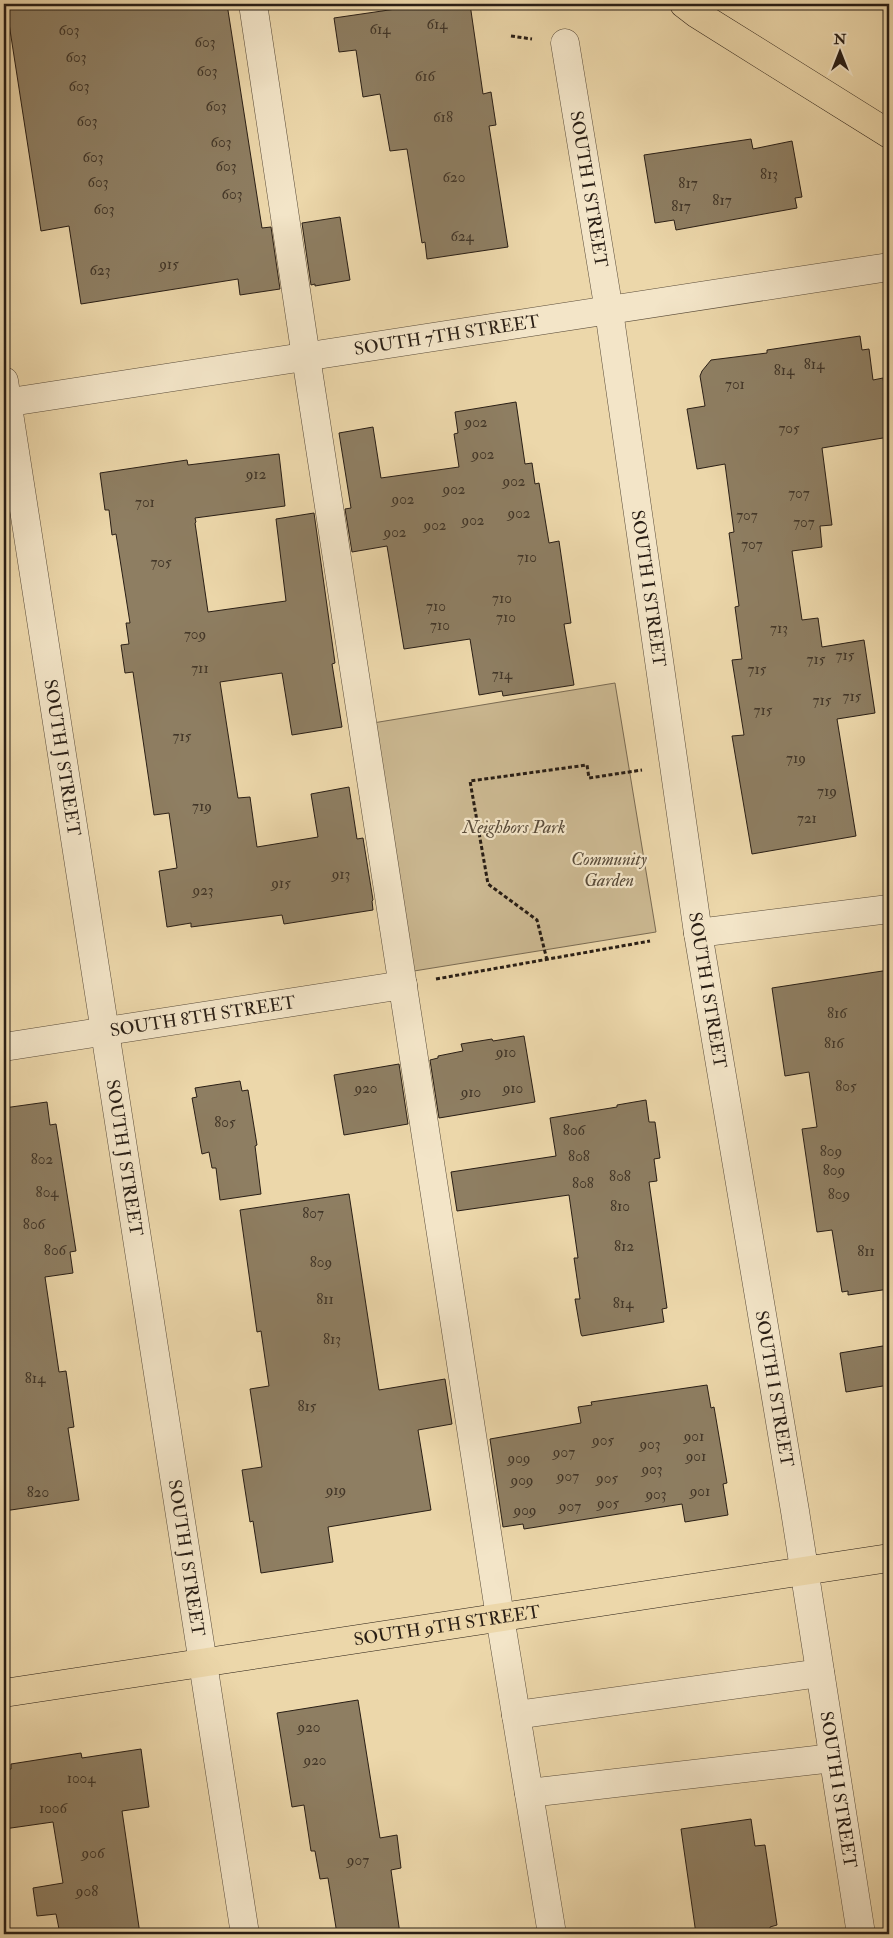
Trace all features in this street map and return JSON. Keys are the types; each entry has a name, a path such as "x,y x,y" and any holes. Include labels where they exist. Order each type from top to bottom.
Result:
{"main road":[{"path":"684,4 889,134"},
{"name":"SOUTH 9TH STREET","path":"4,1693 889,1558"}],"street":[{"path":"253,4 500,1617 552,1934"},
{"name":"SOUTH I STREET","path":"565,43 609,311 698,933 804,1571 861,1934"},
{"name":"SOUTH 7TH STREET","path":"5,395 306,357 889,267"},
{"name":"SOUTH J STREET","path":"5,395 245,1934"},
{"path":"698,933 889,909"},
{"name":"SOUTH 8TH STREET","path":"4,1048 403,985"},
{"path":"516,1715 820,1673"},
{"path":"528,1792 833,1758"}],"path":[{"path":"547,960 537,920 488,884 470,781 587,765 589,778 674,765"},
{"path":"403,985 650,941"}],"green space":[{"name":"Neighbors Park","path":"615,683 656,932 414,971 373,723"}],"building":[{"path":"6,4 227,4 262,228 271,227 280,289 240,295 238,279 81,304 69,226 41,231"},
{"path":"430,4 470,4 483,94 491,92 496,125 489,126 508,247 427,259 425,242 422,243 407,149 390,151 380,94 363,97 356,50 339,52 334,18"},
{"path":"751,139 753,149 792,141 802,197 795,198 797,208 676,230 674,220 655,223 644,155"},
{"path":"340,217 350,280 315,286 315,284 311,285 302,223"},
{"path":"860,336 862,350 869,349 873,380 883,378 889,419 889,437 822,448 832,525 820,526 822,547 792,551 802,620 818,618 822,647 864,640 875,713 837,719 856,836 752,854 732,736 744,735 732,660 742,659 735,607 739,606 729,533 734,532 725,464 697,469 687,409 705,406 700,376 711,360 767,353 767,350"},
{"path":"516,402 525,464 532,463 535,484 539,483 549,543 559,541 571,623 564,624 574,685 503,696 502,691 479,695 470,639 404,649 387,546 352,552 345,509 351,508 339,433 373,427 381,478 459,467 454,434 458,433 455,412"},
{"path":"279,454 285,506 195,518 208,612 286,601 276,519 314,513 335,663 332,664 342,727 292,735 282,673 220,682 238,798 250,797 257,847 318,837 311,794 349,787 357,839 363,838 373,910 284,924 282,915 191,927 191,923 167,927 159,871 177,868 169,813 154,815 133,672 125,673 121,645 129,644 126,623 130,623 116,534 112,535 109,510 105,510 100,473 187,460 188,465"},
{"path":"889,970 889,1289 848,1295 848,1291 842,1292 832,1230 817,1232 802,1129 817,1127 809,1072 785,1076 772,988"},
{"path":"524,1036 535,1102 439,1118 430,1060 438,1058 438,1056 463,1051 461,1044"},
{"path":"399,1064 408,1124 344,1135 334,1075"},
{"path":"240,1081 242,1091 248,1090 257,1145 255,1146 261,1194 220,1200 216,1168 212,1168 209,1152 202,1154 192,1098 197,1097 195,1088"},
{"path":"646,1100 649,1122 655,1122 660,1158 654,1159 657,1181 649,1182 667,1308 662,1309 664,1322 582,1336 575,1299 580,1299 574,1258 578,1258 569,1195 457,1211 451,1172 556,1156 550,1118 617,1107 617,1105"},
{"path":"47,1102 50,1125 56,1124 76,1251 70,1252 73,1273 45,1277 59,1372 66,1371 74,1427 68,1428 79,1500 4,1511 4,1108"},
{"path":"349,1194 379,1390 445,1379 452,1424 418,1430 431,1510 328,1527 333,1562 261,1573 253,1521 250,1522 242,1470 262,1467 250,1389 269,1386 261,1331 257,1332 240,1210"},
{"path":"889,1345 889,1385 846,1392 840,1353"},
{"path":"707,1385 711,1408 714,1407 727,1483 723,1484 728,1515 685,1522 682,1504 524,1529 523,1524 503,1527 490,1439 581,1423 578,1407 592,1405 591,1402"},
{"path":"358,1700 380,1838 397,1835 401,1868 391,1870 400,1934 337,1934 328,1878 320,1879 315,1851 311,1851 304,1805 292,1807 277,1713"},
{"path":"141,1749 149,1807 122,1811 140,1934 60,1934 56,1914 37,1916 33,1888 63,1883 53,1822 4,1829 4,1770 11,1769 11,1764 81,1753 82,1758"},
{"path":"751,1819 755,1846 765,1845 777,1925 770,1927 770,1930 746,1934 696,1934 681,1829"}],"park label":[{"name":"Community Garden","path":"609,870"}]}
